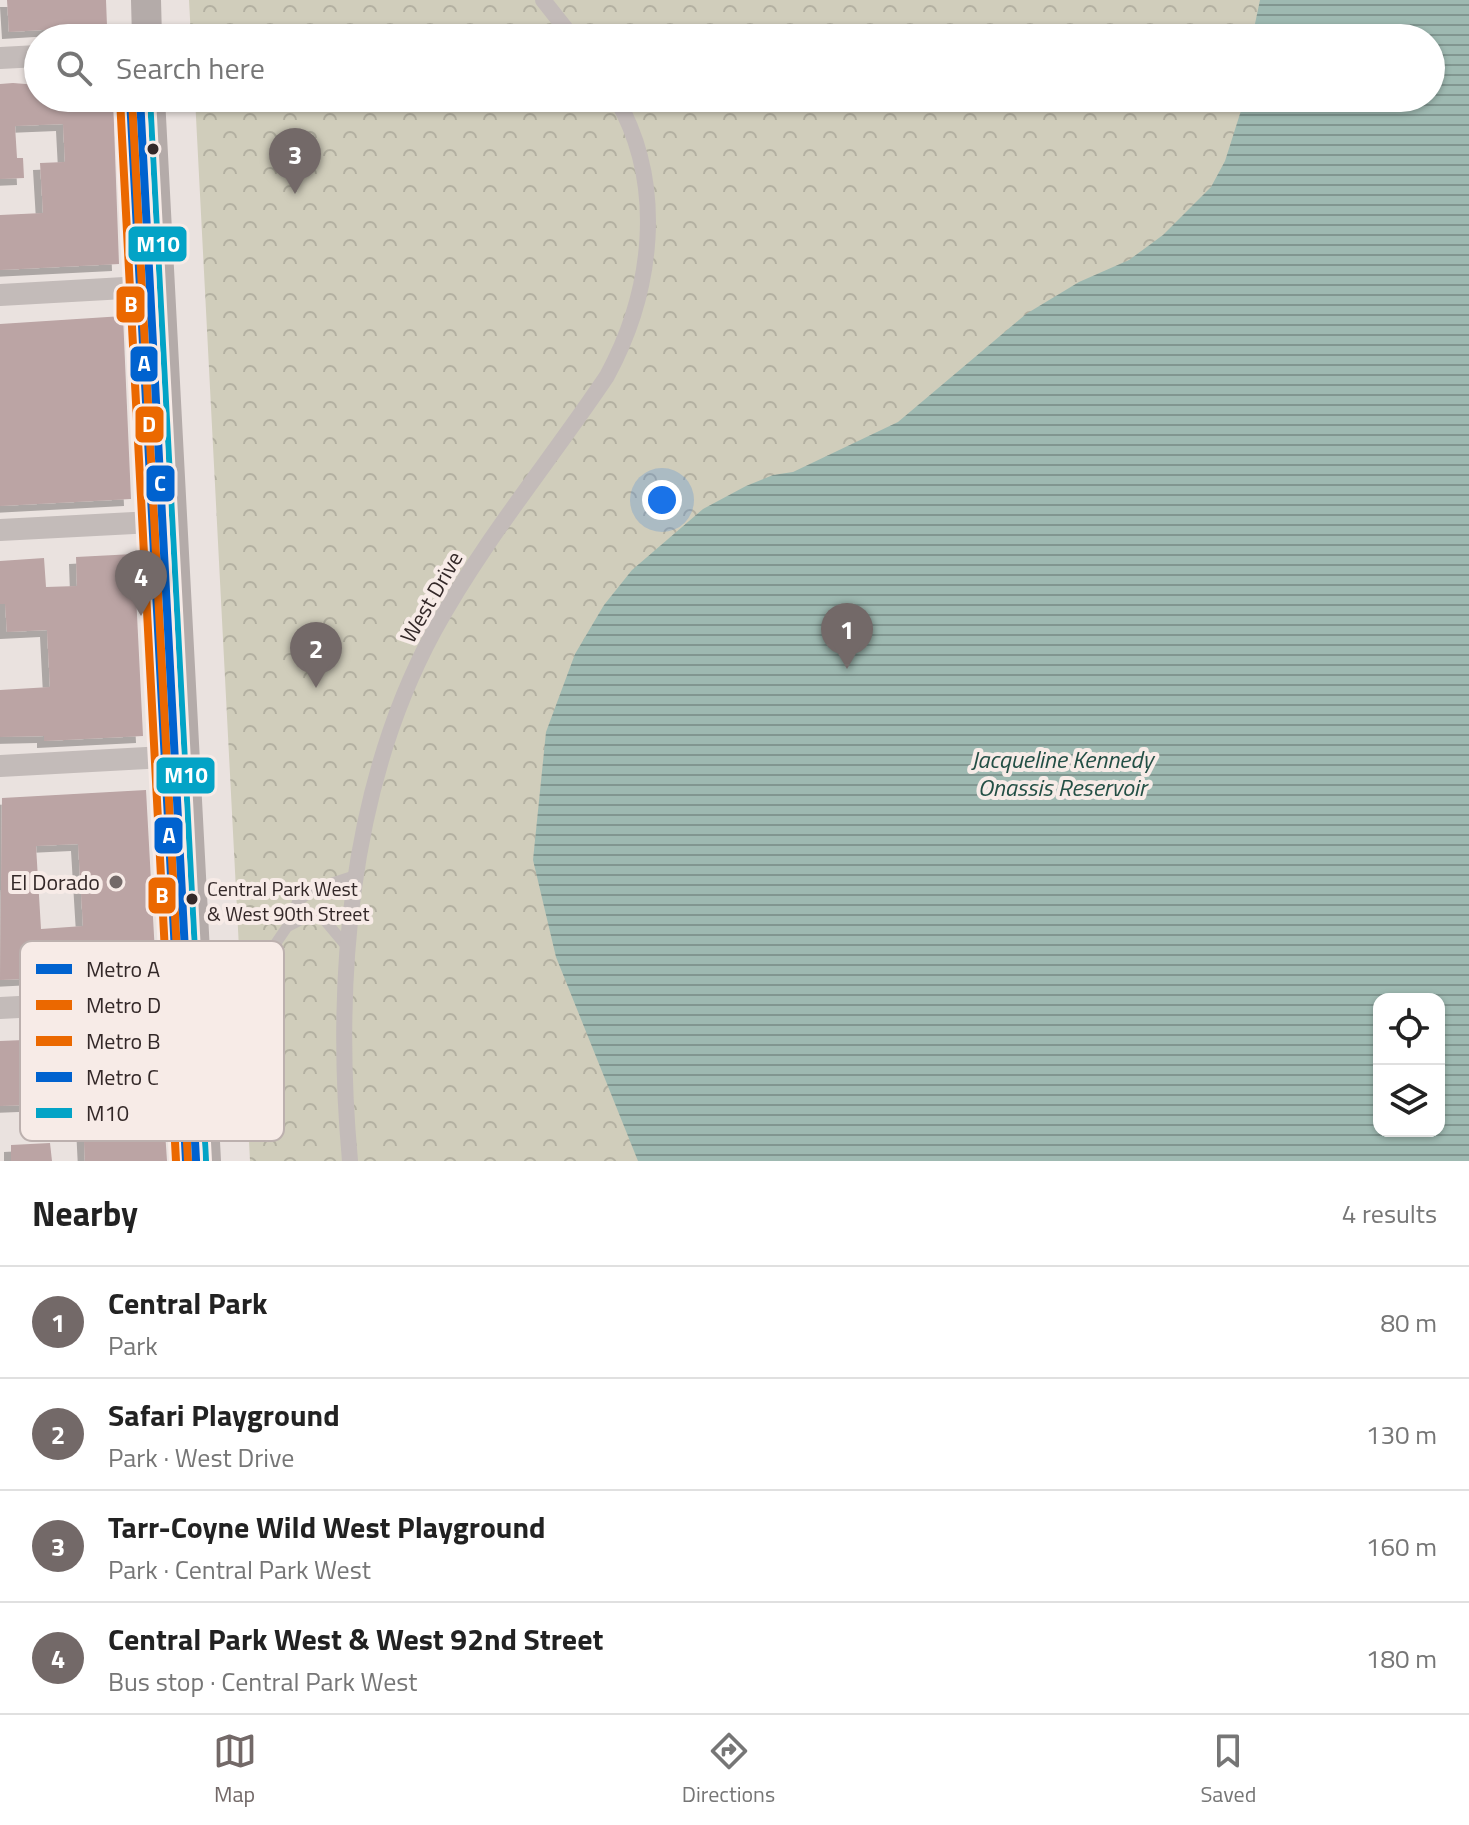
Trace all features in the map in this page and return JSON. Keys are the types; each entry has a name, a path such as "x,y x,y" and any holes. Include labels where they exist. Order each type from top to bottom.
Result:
{"main road":[{"path":"146,0 147,24"},
{"path":"151,112 195,941"},
{"path":"205,1141 206,1161"}],"street":[{"path":"543,0 562,24"},
{"path":"0,58 24,57"},
{"name":"West Drive","path":"350,1161 343,1042 349,949 357,875 392,729 432,635 473,565 607,376 633,319 646,272 647,203 638,158 621,112"},
{"path":"0,295 160,286"},
{"path":"0,530 172,521"},
{"path":"0,766 183,756"},
{"path":"0,1008 20,1007"}],"lane":[{"path":"277,941 294,908 306,895 337,879 357,875"},
{"path":"287,927 308,916 322,917 349,949"}],"green space":[{"path":"189,0 1469,0 1469,1161 250,1161 249,1141 284,1141 284,941 239,941 196,112 1445,112 1445,24 190,24"}],"water":[{"name":"Jacqueline Kennedy Onassis Reservoir","path":"1260,0 1469,0 1469,1161 638,1161 556,957 533,860 546,732 575,654 604,605 632,570 703,509 746,486 773,475 793,472 898,422 1026,314 1079,282 1129,260 1163,235 1211,187 1225,161 1241,112 1445,112 1445,24 1255,24"}],"building":[{"path":"7,0 106,0 107,24 24,24 24,31 9,32"},
{"path":"0,84 24,84 24,112 114,112 119,264 0,270 0,215 43,213 40,163 65,162 63,124 15,126 17,158 23,158 24,178 0,179"},
{"path":"123,316 131,499 0,506 0,324"},
{"path":"134,554 143,736 44,741 44,736 0,737 0,690 50,687 47,630 7,632 5,604 0,604 0,561 44,558 46,587 77,586 76,557"},
{"name":"El Dorado","path":"146,790 154,941 20,941 20,979 0,980 2,798","holes":["78,844 83,926 41,929 36,846"]},
{"path":"20,1040 20,1105 0,1106 0,1041"},
{"path":"84,1141 166,1141 167,1161 85,1161"},
{"path":"50,1143 52,1161 11,1161 11,1145"}],"metro line":[{"name":"B","path":"121,112 164,941"},
{"name":"A","path":"131,112 174,941"},
{"name":"D","path":"133,112 176,941"},
{"name":"C","path":"141,112 184,941"},
{"name":"B","path":"175,1141 176,1161"},
{"name":"A","path":"185,1141 186,1161"},
{"name":"D","path":"187,1141 188,1161"},
{"name":"C","path":"195,1141 196,1160"}],"transit line":[{"name":"M10","path":"151,112 194,941"},
{"name":"M10","path":"205,1141 206,1161"}],"place":[{"name":"Tarr-Coyne Wild West Playground","path":"295,194"},
{"name":"Central Park West & West 92nd Street","path":"141,616"},
{"name":"Central Park","path":"847,669"},
{"name":"Safari Playground","path":"316,688"},
{"name":"El Dorado","path":"116,882"},
{"name":"Central Park West & West 90th Street","path":"192,899"}]}
